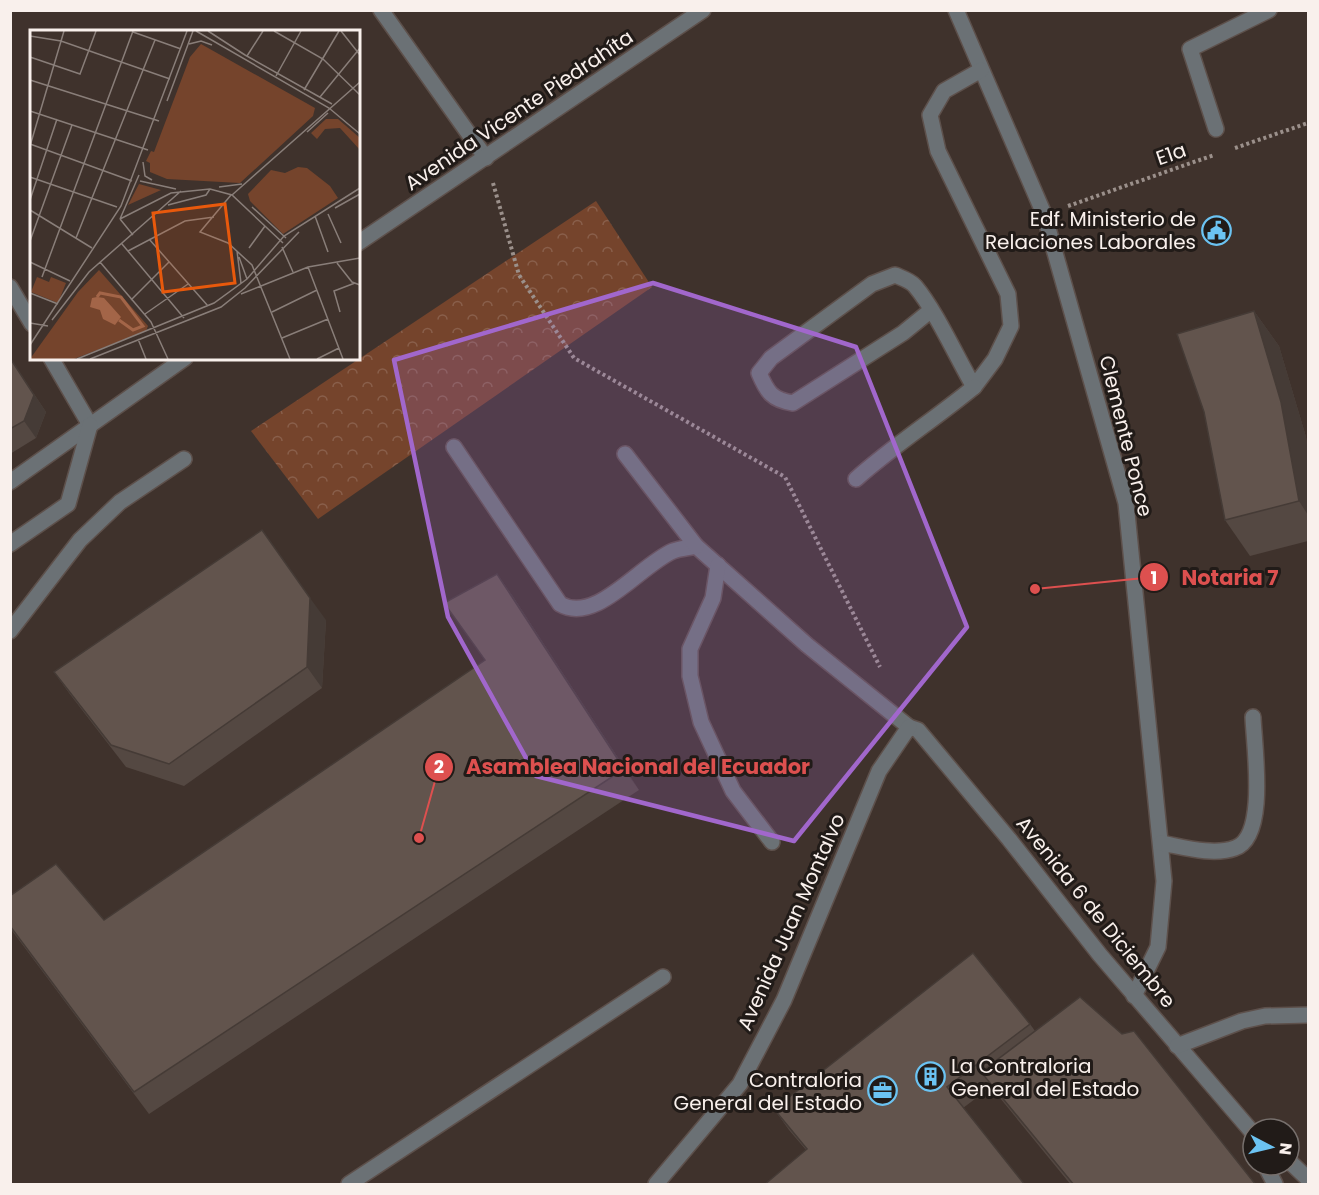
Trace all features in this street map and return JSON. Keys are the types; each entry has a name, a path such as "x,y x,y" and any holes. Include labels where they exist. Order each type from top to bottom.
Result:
{"street":[{"path":"381,10 486,158"},
{"name":"Avenida Vicente Piedrahíta","path":"360,242 703,10"},
{"name":"Clemente Ponce","path":"956,10 1044,214 1126,503 1164,880 1158,947 1134,996"},
{"path":"1216,129 1190,49 1269,10"},
{"path":"856,480 889,450 930,423 974,387 995,359 1011,326 1008,294 938,151 930,115 944,91 981,70"},
{"path":"930,311 903,333 793,403 778,401 767,392 759,373 771,358 872,284 896,275 914,284 930,311 974,387"},
{"path":"10,287 30,321"},
{"path":"10,544 68,504 90,425 52,360"},
{"path":"10,482 182,360"},
{"path":"454,447 560,604 570,610 590,608 673,551 696,546"},
{"name":"Avenida 6 de Diciembre","path":"625,454 696,546 807,645 909,727 922,734 977,799 1134,996 1241,1122"},
{"path":"10,631 80,540 120,502 184,459"},
{"path":"718,565 713,598 690,649 690,676 701,722 733,791 772,842"},
{"path":"1161,843 1203,850 1235,848 1250,837 1256,810 1253,717"},
{"name":"Avenida Juan Montalvo","path":"656,1185 740,1084 784,1000 879,771 909,727"},
{"path":"349,1185 663,977"},
{"path":"1177,1046 1242,1021 1265,1016 1308,1015"}],"path":[{"path":"1231,149 1308,123"},
{"name":"E1a","path":"1044,214 1220,153"},
{"path":"486,158 519,274 574,358 785,477 884,675"}],"highlighted area":[{"path":"653,283 856,347 967,627 794,841 536,776 448,617 394,360"}],"green space":[{"path":"596,201 652,287 318,519 251,431"}],"building":[{"path":"1254,311 1281,402 1299,501 1225,520 1204,412 1177,334"},
{"path":"10,358 34,395 24,421 10,429"},
{"path":"262,530 310,598 307,667 169,764 111,745 54,672"},
{"path":"497,574 624,769 134,1092 10,926 10,896 56,864 104,920 485,660 444,603"},
{"name":"La Contraloria General del Estado","path":"973,953 1030,1024 947,1087 1025,1185 764,1185 807,1149 774,1109"},
{"name":"La Contraloria General del Estado","path":"1080,997 1122,1034 1134,1031 1241,1166 1241,1177 1250,1177 1256,1185 1074,1185 981,1072"}],"place":[{"name":"Edf. Ministerio de Relaciones Laborales","path":"1217,230"},
{"name":"Notaria 7","path":"1035,589"},
{"name":"Asamblea Nacional del Ecuador","path":"419,838"},
{"name":"La Contraloria General del Estado","path":"930,1077"},
{"name":"Contraloria General del Estado","path":"883,1091"}]}
